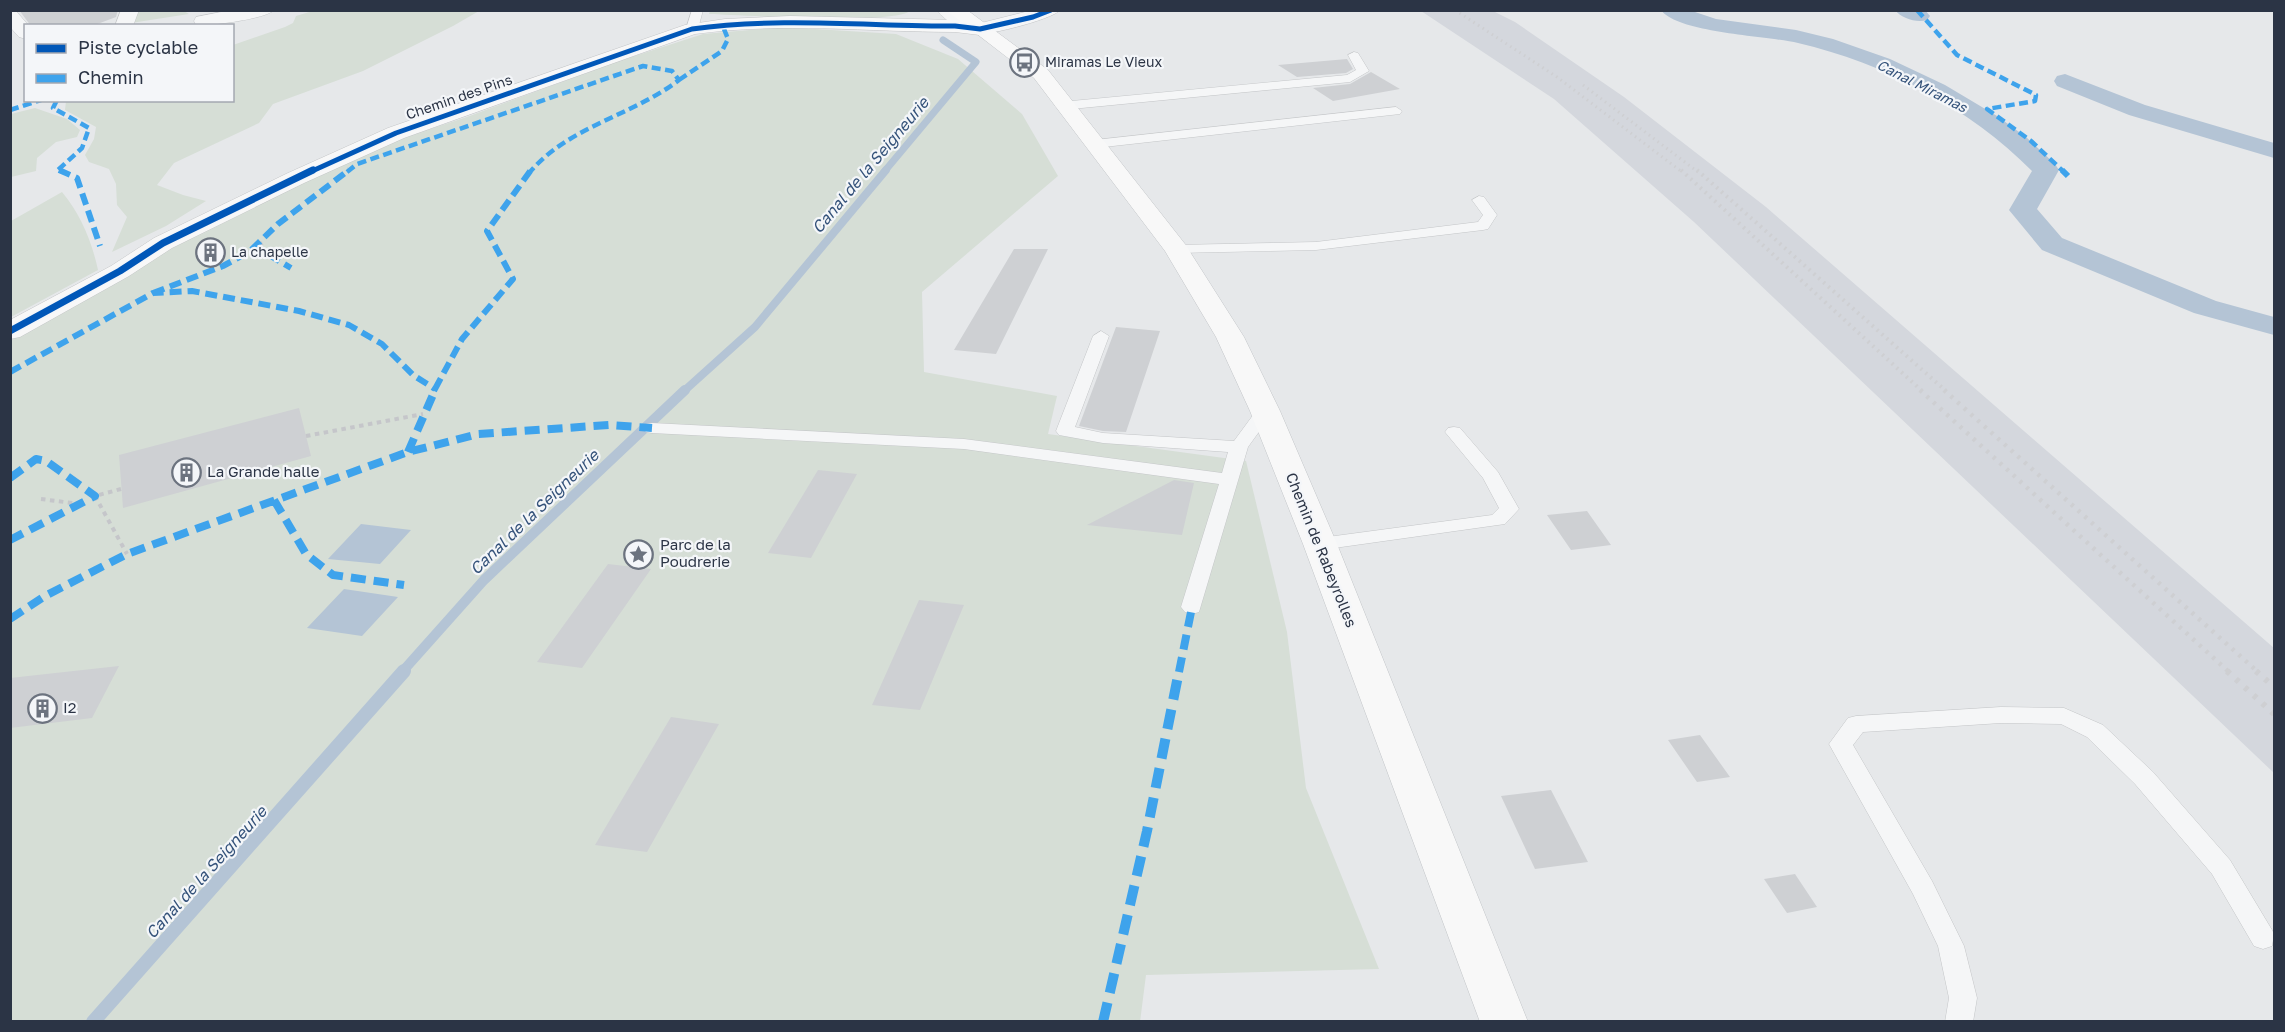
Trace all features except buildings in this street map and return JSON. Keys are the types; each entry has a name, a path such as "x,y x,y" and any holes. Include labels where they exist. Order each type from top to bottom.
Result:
{"main road":[{"name":"Chemin des Pins","path":"10,331 120,271 163,243 354,151 695,20 931,18 964,24"},
{"name":"Chemin de Rabeyrolles","path":"964,24 1041,75 1176,249 1230,338 1265,411 1320,544 1504,1022"},
{"name":"Chemin de Rabeyrolles","path":"964,24 1066,108"}],"street":[{"path":"203,21 265,10"},
{"path":"964,24 1052,10"},
{"path":"10,15 24,31"}],"lane":[{"path":"1066,108 1350,78 1363,71 1354,55"},
{"path":"1095,144 1396,111"},
{"path":"1176,249 1316,246 1483,226 1490,215 1479,200"},
{"path":"1101,336 1065,431 1103,438 1239,447"},
{"path":"1192,607 1239,447 1265,411"},
{"path":"651,428 964,444 1230,480"},
{"path":"1320,544 1498,520 1509,509 1491,476 1454,432"},
{"path":"1959,1022 1963,998 1951,946 1923,889 1841,744 1856,724 2001,715 2064,716 2095,731 2144,778 2221,867 2263,938"}],"path":[{"path":"260,242 269,255"},
{"path":"306,436 423,414"},
{"path":"121,489 95,496 127,554"},
{"path":"41,499 80,504"}],"shaded area":[{"path":"316,10 479,11 363,71 273,104 259,123 174,163 157,185 206,201 166,226 112,252 127,217 117,205 116,184 109,169 89,162 85,155 94,139 96,127 65,110 66,102 234,102 234,45 285,27 293,23 296,16"},
{"path":"710,10 910,11 876,18 847,18 709,14"},
{"path":"184,11 189,14 131,23 136,12"},
{"path":"1421,11 1493,11 1515,22 1624,97 1766,207 2274,648 2274,773 1694,222 1554,99"},
{"name":"Parc de la Poudrerie","path":"783,27 896,34 958,59 1022,114 1058,176 922,292 924,372 1057,396 1048,434 1246,461 1287,632 1306,788 1379,969 1146,975 1140,1022 11,1022 11,336 186,237 352,154 464,118 616,62 703,34"},
{"path":"35,108 67,119 80,130 77,137 56,142 37,158 36,171 11,177 11,114"},
{"path":"62,192 85,229 98,270 11,317 11,221"}],"water":[{"path":"361,524 411,530 380,564 328,559"},
{"path":"344,589 398,597 362,636 307,628"}],"waterway":[{"name":"Canal Miramas","path":"1671,10 1686,17 1716,25 1796,36 1825,43 1882,63 1937,90 1989,121 2022,146 2046,170 2023,210 2052,244 2205,307 2274,326"},
{"path":"1905,10 1920,16"},
{"name":"Canal de la Seigneurie","path":"884,172 976,62 943,40"},
{"path":"2065,81 2137,110 2274,151"},
{"name":"Canal de la Seigneurie","path":"684,391 755,327 886,170"},
{"name":"Canal de la Seigneurie","path":"402,672 484,580 685,390"},
{"name":"Canal de la Seigneurie","path":"93,1022 404,671"}],"railway":[{"path":"1455,10 1557,77 1682,172"},
{"path":"1583,85 1698,172"},
{"path":"1681,170 1922,391"},
{"path":"1697,170 1946,391"},
{"path":"1920,390 2229,672"},
{"path":"1944,390 2258,672"},
{"path":"2227,671 2274,714"},
{"path":"2256,671 2274,687"}],"marked path":[{"path":"1917,10 1957,55 2036,95 2035,101 1987,109 2031,141 2068,176"},
{"path":"679,80 722,51 728,39 722,24"},
{"path":"153,293 223,266 249,252 278,224 357,164 643,66 672,71 679,80 651,99 557,145 538,162 519,185 487,231 513,279 462,339 435,389"},
{"path":"10,110 35,102"},
{"path":"56,102 53,108 89,128 82,148 58,170 77,178 100,246"},
{"path":"269,255 291,268"},
{"path":"10,372 153,293 192,291 299,311 349,325 382,344 413,375 435,389 408,452"},
{"path":"10,619 45,596 127,554 408,452 478,434 609,425 652,428"},
{"path":"10,478 36,459 46,461 95,496 10,540"},
{"path":"274,500 306,554 333,575 404,585"},
{"path":"1103,1022 1147,831 1192,607"}],"cycle path":[{"path":"10,331 120,271 163,243 296,178 396,133 692,29 757,22 955,26 980,29 1033,17 1051,10"}],"place":[{"name":"Miramas Le Vieux","path":"1024,62"},
{"name":"La chapelle","path":"210,252"},
{"name":"La Grande halle","path":"186,472"},
{"name":"Parc de la Poudrerie","path":"639,554"},
{"name":"I2","path":"42,708"}]}
